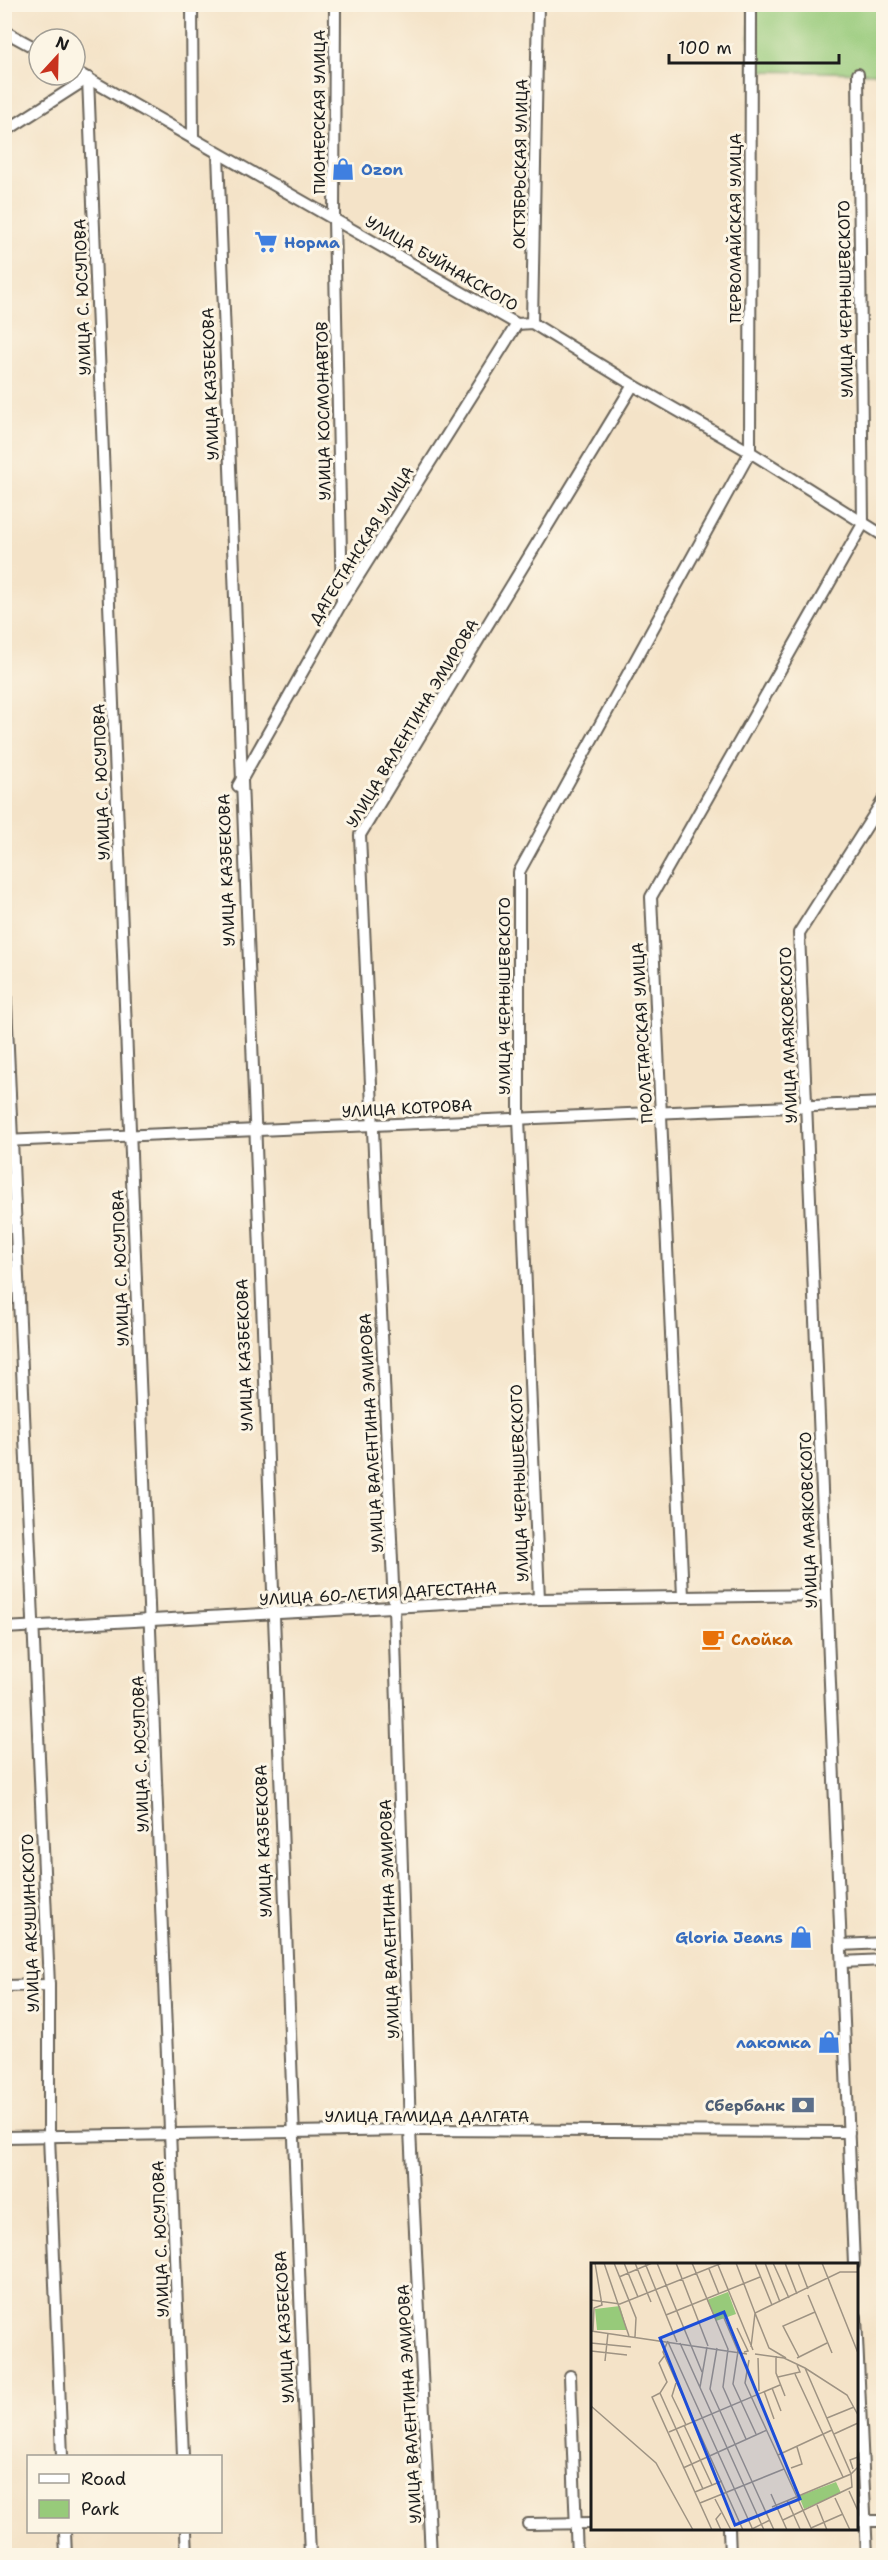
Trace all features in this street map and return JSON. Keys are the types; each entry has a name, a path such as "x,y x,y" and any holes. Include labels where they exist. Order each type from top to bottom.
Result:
{"street":[{"path":"192,4 193,139"},
{"name":"ПИОНЕРСКАЯ УЛИЦА","path":"334,219 335,4"},
{"name":"ОКТЯБРЬСКАЯ УЛИЦА","path":"532,323 538,4"},
{"name":"ПЕРВОМАЙСКАЯ УЛИЦА","path":"750,452 751,4"},
{"path":"4,31 27,43"},
{"name":"УЛИЦА ЧЕРНЫШЕВСКОГО","path":"858,74 862,524"},
{"path":"4,132 88,78"},
{"name":"УЛИЦА БУЙНАКСКОГО","path":"88,78 517,324 532,323 633,385 750,452 884,536"},
{"name":"УЛИЦА С. ЮСУПОВА","path":"88,78 183,2455"},
{"name":"УЛИЦА КАЗБЕКОВА","path":"218,154 238,786 269,1614 310,2556"},
{"name":"УЛИЦА КОСМОНАВТОВ","path":"334,219 342,603"},
{"name":"ДАГЕСТАНСКАЯ УЛИЦА","path":"238,786 342,603 517,324"},
{"name":"УЛИЦА ВАЛЕНТИНА ЭМИРОВА","path":"431,2556 410,2130 394,1607 360,835 633,385"},
{"name":"УЛИЦА ЧЕРНЫШЕВСКОГО","path":"539,1599 519,1118 519,872 750,452"},
{"name":"ПРОЛЕТАРСКАЯ УЛИЦА","path":"683,1596 651,897 862,524"},
{"name":"УЛИЦА МАЯКОВСКОГО","path":"854,2263 799,933 884,799"},
{"name":"УЛИЦА АКУШИНСКОГО","path":"4,957 9,1140 34,1626 49,1985 49,2136 62,2455"},
{"name":"УЛИЦА КОТРОВА","path":"9,1140 884,1103"},
{"name":"УЛИЦА 60-ЛЕТИЯ ДАГЕСТАНА","path":"4,1628 539,1599 826,1595"},
{"path":"841,1945 884,1943"},
{"path":"842,1962 884,1960"},
{"path":"4,1986 49,1985"},
{"name":"УЛИЦА ГАМИДА ДАЛГАТА","path":"4,2137 410,2130 849,2132"},
{"path":"570,2376 577,2556"},
{"path":"858,2399 861,2521 867,2556"},
{"path":"861,2521 884,2521"},
{"path":"528,2524 591,2523"},
{"path":"729,2530 730,2556"},
{"path":"65,2533 66,2556"},
{"path":"186,2533 187,2556"}],"green space":[{"path":"749,5 883,5 883,73 750,71"}],"place":[{"name":"Ozon","path":"343,169"},
{"name":"Норма","path":"266,242"},
{"name":"Слойка","path":"713,1639"},
{"name":"Gloria Jeans","path":"801,1937"},
{"name":"лакомка","path":"829,2042"},
{"name":"Сбербанк","path":"803,2105"}]}
